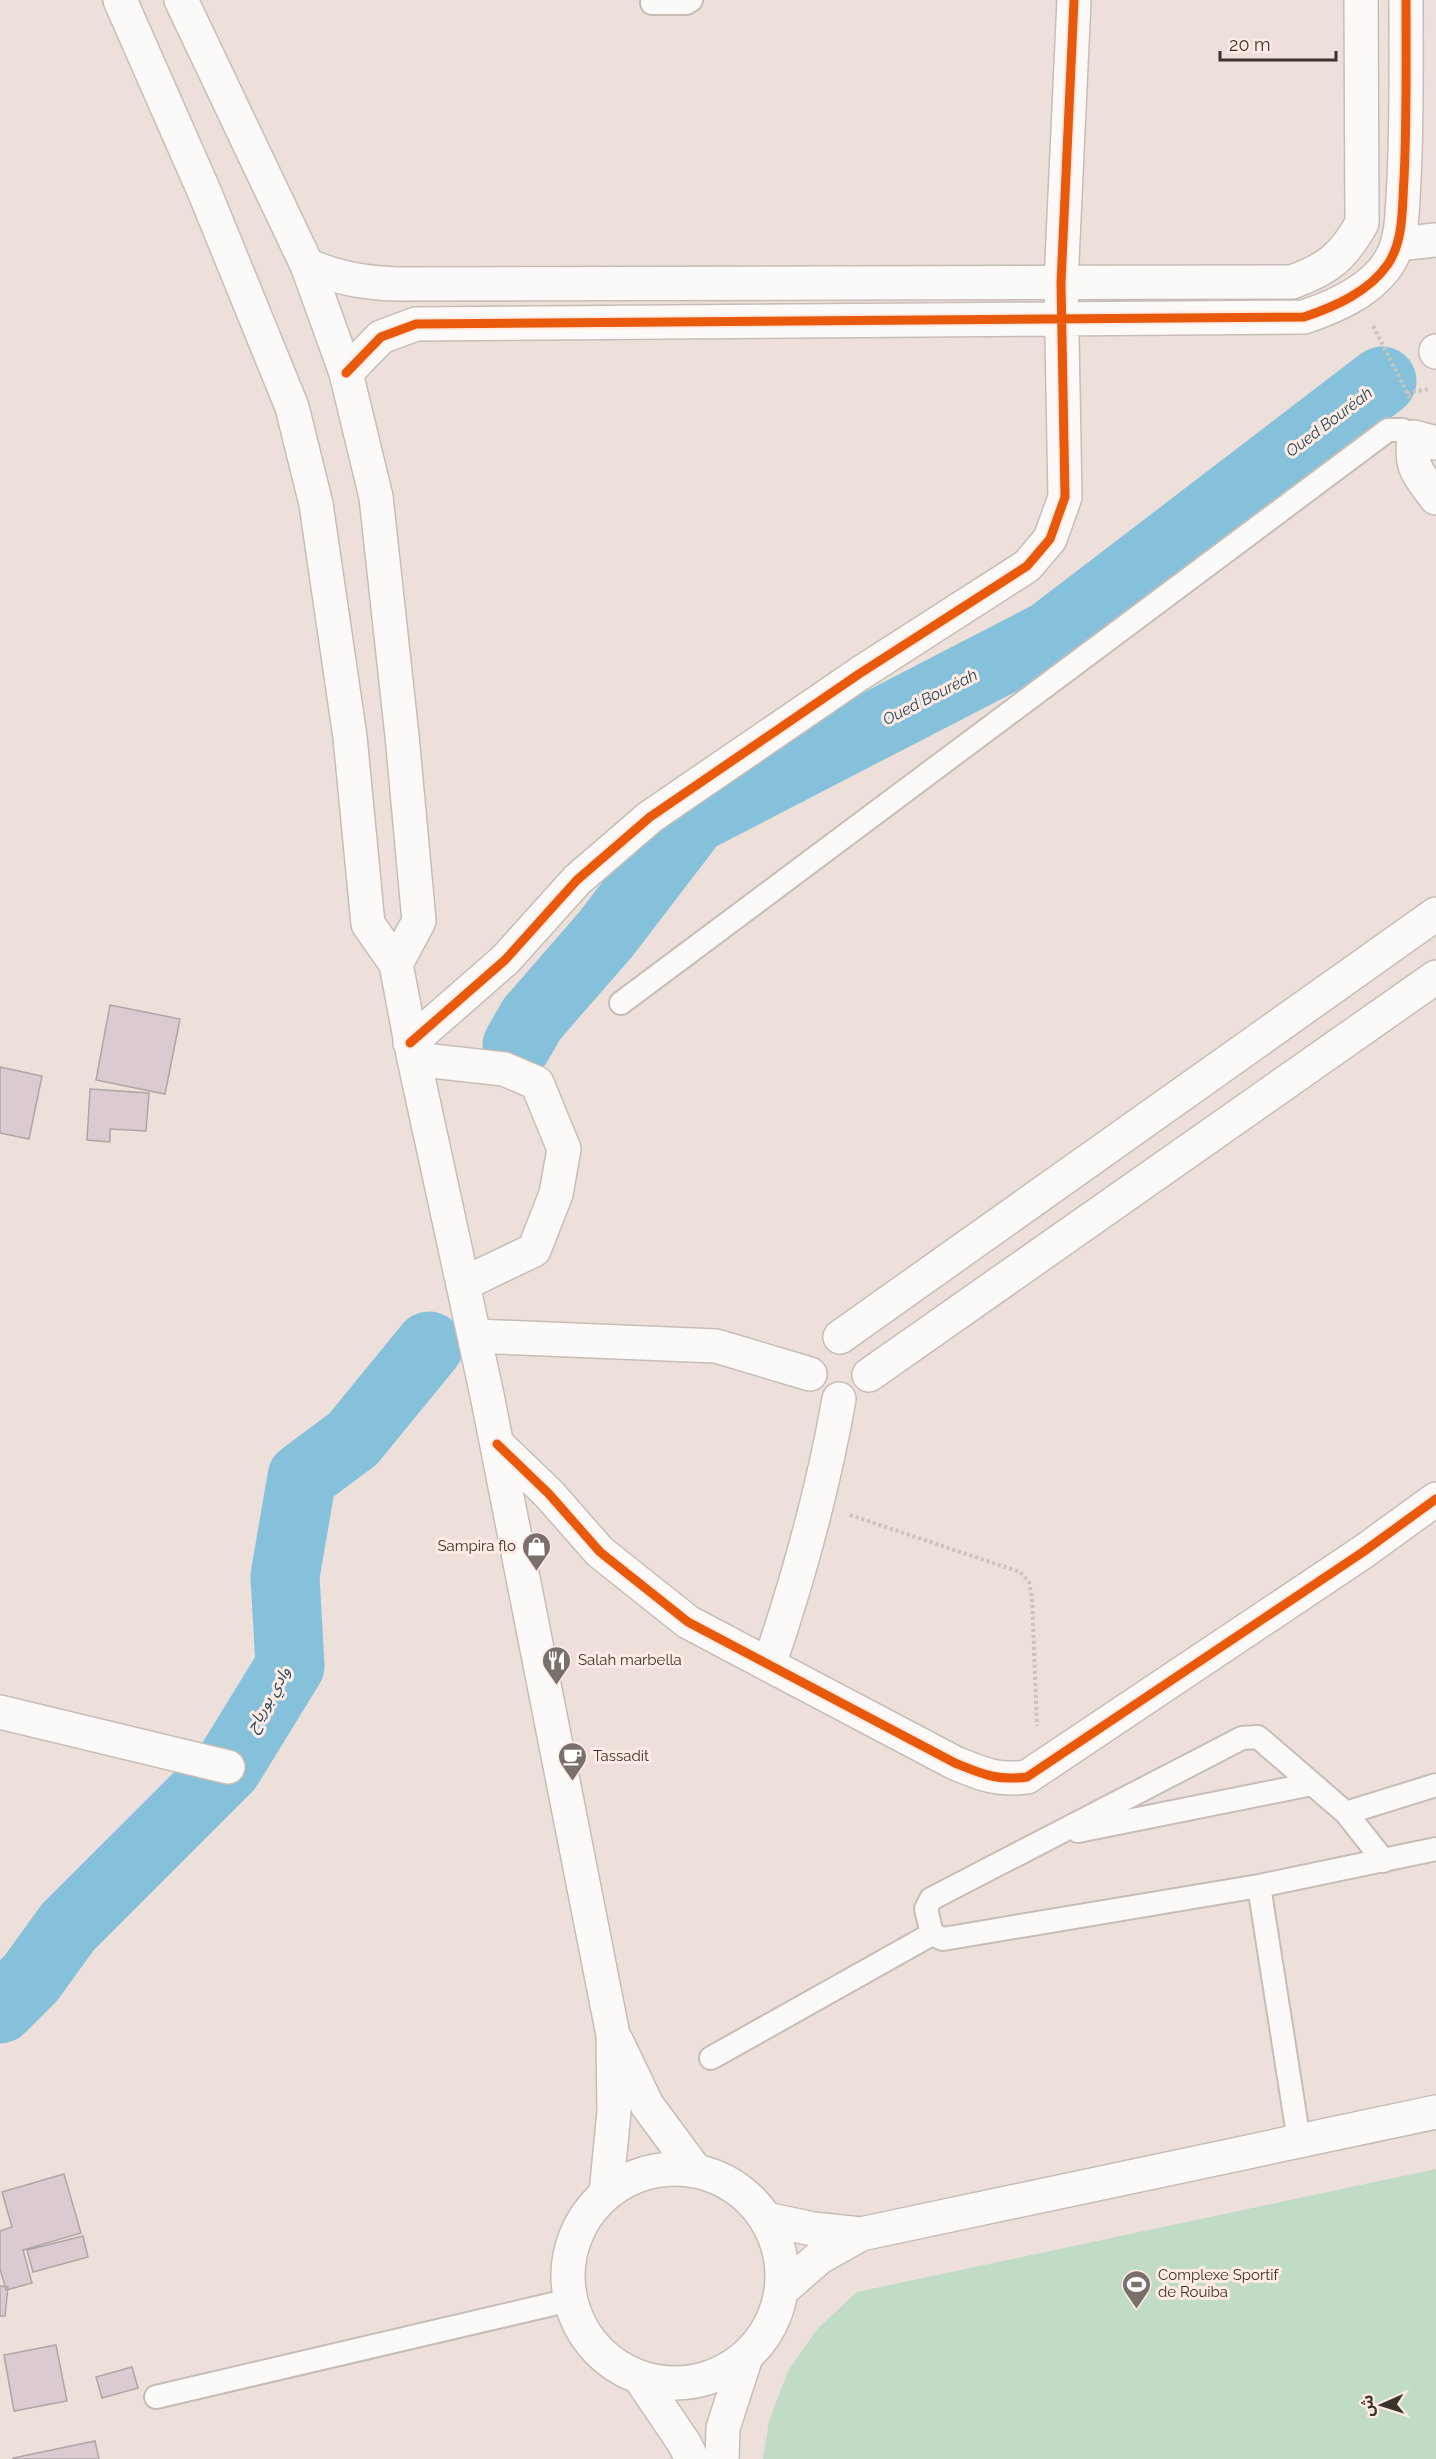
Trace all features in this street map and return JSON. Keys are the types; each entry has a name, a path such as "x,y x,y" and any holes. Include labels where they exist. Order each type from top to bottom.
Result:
{"street":[{"path":"120,0 209,202 292,407 316,504 350,737 368,924 396,964 412,1051 497,1444 613,2035 614,2112 606,2193"},
{"path":"181,0 307,265 346,373 376,497 419,921 396,964"},
{"path":"412,1051 505,960 577,880 650,817 859,674 1027,566 1050,539 1065,497 1061,283 1074,0"},
{"path":"307,265 330,275 361,283 397,284 1292,282 1319,272 1349,247 1362,223 1361,0"},
{"path":"346,373 381,337 416,324 1304,317 1331,308 1363,288 1388,265 1398,244 1406,143 1406,0"},
{"path":"1398,244 1436,240"},
{"path":"1349,247 1363,288"},
{"path":"1428,441 1412,458 1420,477 1436,498"},
{"path":"840,1337 853,1341 863,1350 869,1362 869,1375 863,1388 852,1396 839,1399 826,1395 816,1387 810,1374 810,1361 816,1348 827,1340 840,1337 1436,914"},
{"path":"869,1375 1436,977"},
{"path":"412,1051 504,1069 537,1083 564,1149 556,1194 534,1250 463,1284"},
{"path":"475,1336 716,1346 810,1374"},
{"path":"770,1665 818,1504 839,1399"},
{"path":"497,1444 549,1494 600,1552 688,1622 956,1763 988,1777 1010,1780 1027,1777 1363,1552 1436,1499"},
{"path":"0,1712 228,1767"},
{"path":"613,2035 647,2105 694,2170"},
{"path":"782,2290 820,2257 861,2234 1436,2112"},
{"path":"663,2168 694,2170 723,2179 747,2196 766,2218 780,2253 782,2290 775,2315 763,2338 746,2357 723,2373 696,2382 668,2384 640,2378 616,2366 595,2348 579,2325 570,2300 567,2270 573,2241 586,2215 606,2193 633,2177 663,2168"},
{"path":"766,2218 813,2229 861,2234"},
{"path":"722,2459 723,2428 746,2357"},
{"path":"640,2378 684,2443 692,2459"}],"lane":[{"path":"652,3 686,3 691,0"},
{"path":"621,1003 1388,430 1404,430 1428,441"},
{"path":"932,1934 926,1909 931,1899 1242,1738 1258,1737 1346,1814 1384,1861"},
{"path":"1049,1837 1312,1784"},
{"path":"1346,1814 1436,1785"},
{"path":"711,2058 932,1934 943,1938 1259,1886 1436,1849"},
{"path":"1259,1886 1299,2141"},
{"path":"156,2397 570,2300"}],"path":[{"path":"1363,288 1428,441"},
{"path":"1407,393 1436,388"},
{"path":"818,1504 1020,1572 1029,1582 1032,1598 1038,1769"}],"green space":[{"name":"Complexe Sportif de Rouiba","path":"1436,2169 1436,2459 763,2459 769,2421 788,2371 818,2328 857,2292"}],"building":[{"path":"110,1005 180,1019 165,1094 96,1080"},
{"path":"0,1067 42,1076 29,1139 0,1133"},
{"path":"90,1089 149,1093 146,1131 110,1129 110,1142 87,1140"},
{"path":"64,2174 81,2233 23,2250 32,2283 6,2290 0,2269 0,2231 12,2227 2,2192"},
{"path":"83,2236 88,2257 33,2272 27,2250"},
{"path":"0,2286 8,2287 5,2316 0,2316"},
{"path":"56,2345 67,2401 14,2411 4,2355"},
{"path":"132,2367 138,2388 102,2398 96,2377"},
{"path":"95,2441 99,2459 13,2459 13,2458"}],"waterway":[{"name":"Oued Bouréah","path":"517,1045 532,1019 606,934 694,819 1050,635 1382,381"},
{"name":"وادي بورياح","path":"0,2009 31,1978 68,1927 228,1767 290,1666 285,1576 302,1477 353,1439 429,1346"}],"cycle path":[{"path":"410,1043 505,960 577,880 650,817 859,674 1027,566 1050,539 1065,497 1061,283 1074,0"},
{"path":"346,373 381,337 416,324 1304,317 1339,303 1371,283 1388,264 1397,245 1400,234 1405,157 1406,0"},
{"path":"497,1444 549,1494 600,1552 688,1622 955,1763 982,1773 1007,1778 1027,1777 1363,1552 1436,1499"}],"place":[{"name":"Sampira flo","path":"537,1572"},
{"name":"Salah marbella","path":"557,1686"},
{"name":"Tassadit","path":"572,1782"},
{"name":"Complexe Sportif de Rouiba","path":"1137,2310"}]}
